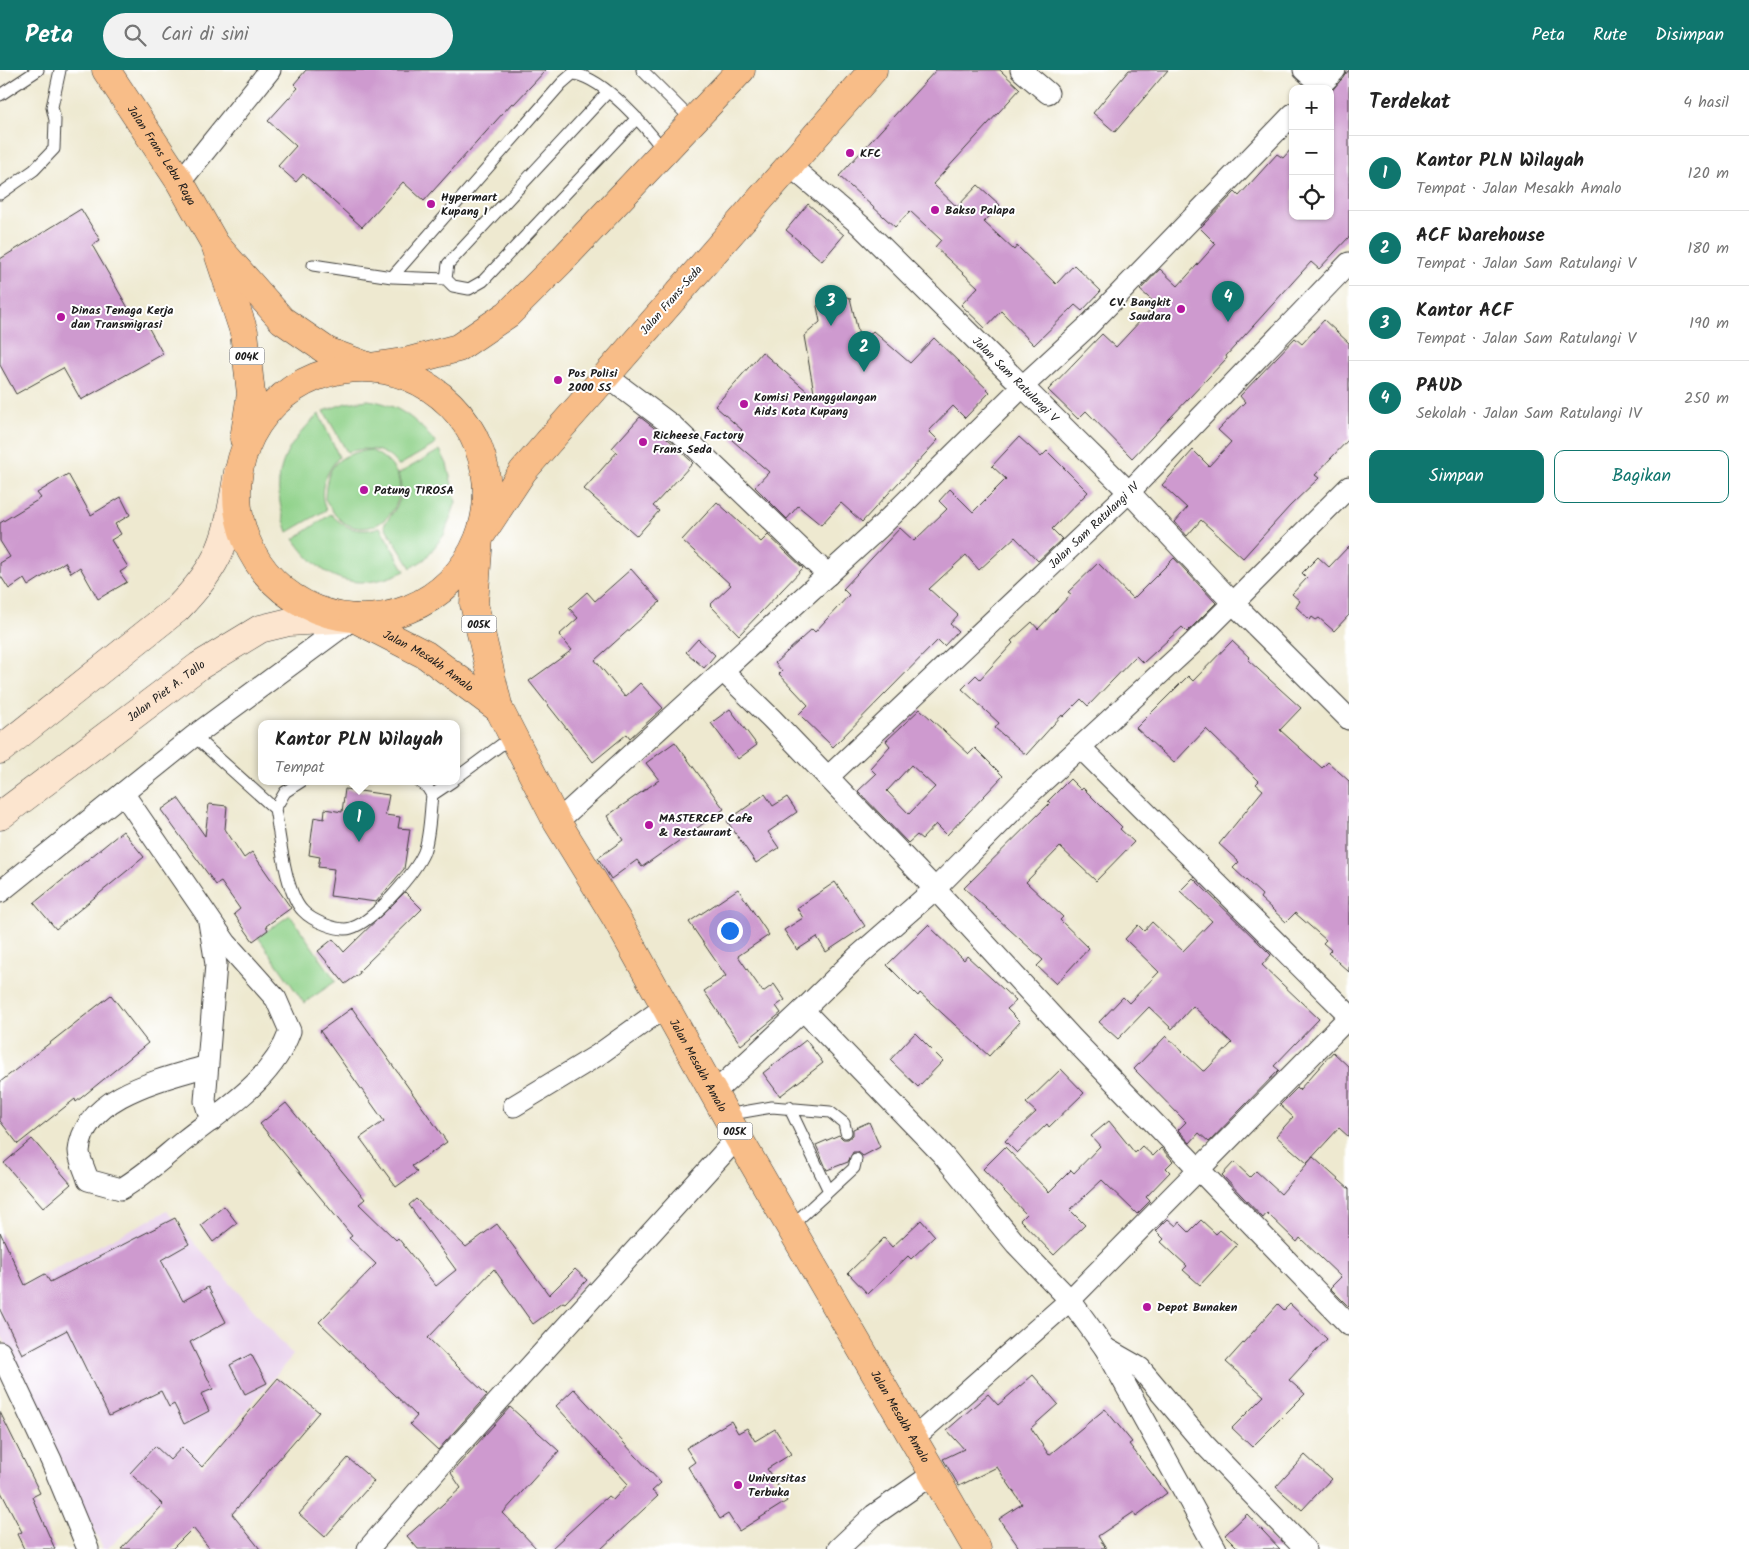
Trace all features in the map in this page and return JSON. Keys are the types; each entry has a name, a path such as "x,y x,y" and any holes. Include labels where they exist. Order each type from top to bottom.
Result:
{"main road":[{"name":"Jalan Frans Lebu Raya","path":"106,70 180,182 215,244 244,332 251,394 238,472"},
{"path":"0,750 177,608 200,586 216,560 227,536 238,472 245,447 258,424 274,403 295,387 318,375 344,368 370,367 409,361 458,348 508,314 741,70"},
{"name":"Jalan Frans-Seda","path":"479,538 523,470 873,70"},
{"name":"Jalan Frans Lebu Raya","path":"215,244 282,320 327,352 370,367"},
{"path":"238,472 237,499 241,524 250,549 264,571 282,590 304,604 328,614 354,618 381,617 406,610 430,598 450,582 467,561 479,538 486,512 488,486 484,460 470,428 442,395 420,381 396,371 370,367"},
{"name":"Jalan Mesakh Amalo","path":"479,538 474,604 500,709 513,736 557,822 616,918 726,1115 977,1549"},
{"name":"Jalan Mesakh Amalo","path":"354,618 426,655 500,709"},
{"name":"Jalan Piet A. Tallo","path":"0,816 200,666 260,630 289,622 354,618"}],"street":[{"path":"180,182 270,70"},
{"path":"1021,70 1048,93"},
{"path":"1304,70 1325,81"},
{"path":"557,822 878,529 1023,386 1087,327 1289,118"},
{"name":"Jalan Sam Ratulangi V","path":"789,165 860,225 1023,386 1129,492 1233,603 1349,719"},
{"name":"Jalan Sam Ratulangi IV","path":"828,777 1129,492 1349,263"},
{"path":"606,375 674,427 828,575"},
{"path":"368,1549 460,1443 726,1115 803,1010 857,957 935,889 1080,747 1233,603 1349,487"},
{"path":"0,892 194,736 354,618"},
{"path":"723,671 828,777 935,889 1073,1039 1201,1169 1349,1325"},
{"path":"914,1438 1070,1300 1201,1169 1349,1016 1080,747"},
{"path":"123,792 226,943 276,999 290,1030 284,1047 246,1094 143,1176 121,1189 88,1180 79,1152 83,1134 102,1107 152,1083 207,1066"},
{"path":"208,917 216,964 205,1101 211,1120"},
{"path":"514,1106 598,1055 665,1007"},
{"path":"803,1010 942,1154 1016,1244 1070,1300 1105,1348 1216,1549"},
{"path":"1105,1348 1140,1368 1203,1443 1305,1549"},
{"path":"0,1352 51,1460 88,1549"},
{"path":"838,1549 874,1515 933,1474"}],"lane":[{"path":"0,95 38,70"},
{"path":"0,194 34,170 54,149 55,120 52,107 60,70"},
{"path":"642,70 693,121"},
{"path":"392,276 562,83 576,72 607,93 637,118 664,152"},
{"path":"446,279 448,264 607,93"},
{"path":"313,265 392,276 446,279 453,286 469,289 483,281 637,118"},
{"path":"194,736 276,809 290,887 303,912 335,930 352,928 372,915 396,893 413,869 424,851 432,795 424,785"},
{"path":"460,775 513,736"},
{"path":"276,809 286,792 296,785"},
{"path":"432,795 447,785"},
{"path":"726,1115 772,1107 830,1112 840,1119 846,1132"},
{"path":"789,1107 829,1191"},
{"path":"791,1226 854,1168 856,1159"}],"shaded area":[{"path":"167,1211 293,1355 201,1463 107,1549 103,1549 0,1332 0,1296"}],"green space":[{"path":"368,400 389,405 406,414 436,444 398,466 387,455 375,450 362,449 347,452 324,411 346,403"},
{"path":"319,414 339,457 330,469 324,482 322,495 326,510 288,532 279,497 281,467 295,441"},
{"path":"370,450 389,463 398,478 399,494 394,509 383,520 369,527 354,527 338,518 333,511 325,499 326,487 331,470 336,463 342,458"},
{"path":"440,450 447,464 456,502 444,535 425,559 411,568 384,525 401,495 398,474"},
{"path":"331,514 347,527 353,529 366,530 380,527 405,571 388,578 357,582 329,574 317,565 305,554 294,539"},
{"path":"290,915 336,981 304,1003 258,937"}],"building":[{"path":"306,70 546,70 514,104 512,103 424,201 403,182 362,227 303,174 296,182 278,166 296,146 268,121 298,88 294,84"},
{"path":"936,70 1000,70 1020,89 933,184 957,207 978,185 1000,205 984,222 1014,250 1017,246 1056,284 1074,265 1101,291 1082,311 1075,305 1034,345 1001,311 985,328 961,305 978,287 935,247 941,240 910,211 895,227 839,176"},
{"path":"1129,70 1168,70 1115,132 1093,113"},
{"path":"1349,70 1349,237 1319,269 1311,262 1226,356 1227,358 1132,458 1086,411 1078,419 1048,390 1102,334 1116,347 1156,304 1140,290 1160,269 1178,286 1216,244 1200,228 1235,192 1239,196 1277,154 1283,158 1289,151 1289,220 1334,220 1334,88"},
{"path":"808,204 844,235 822,261 786,230"},
{"path":"81,209 100,240 92,245 139,327 146,323 163,354 81,400 63,368 16,394 0,365 0,259"},
{"path":"831,292 850,298 861,344 873,331 910,363 934,338 990,392 965,418 953,406 929,431 938,440 862,522 841,503 821,525 798,506 787,519 755,487 769,472 732,440 742,430 715,406 762,352 815,398 804,336 820,322 817,306"},
{"path":"1324,320 1349,343 1349,439 1315,475 1319,478 1290,506 1243,558 1201,520 1187,536 1175,522 1187,508 1162,485 1193,450 1209,466 1231,442 1218,430 1245,402 1240,396 1295,338 1302,344"},
{"path":"640,417 666,437 693,463 653,506 659,511 637,536 584,489 617,452 612,448"},
{"path":"1019,437 1041,457 1047,451 1088,492 1052,529 1062,539 1038,561 1015,537 979,570 966,555 929,589 958,615 950,624 958,631 944,646 938,640 833,747 799,714 808,705 779,674 782,671 775,663 812,629 815,632 849,595 843,589 900,528 914,541 947,509 939,501 950,489 973,512 1006,479 992,466"},
{"path":"68,474 91,515 121,497 130,515 115,524 121,534 111,540 128,567 120,572 127,582 98,599 80,567 71,573 65,562 28,586 24,579 9,589 0,575 0,563 10,557 0,541 0,523 41,498 37,493"},
{"path":"717,502 761,542 768,535 803,568 739,635 710,605 731,585 682,540"},
{"path":"1349,546 1349,615 1334,631 1319,618 1316,620 1312,617 1310,620 1296,607 1300,601 1292,594 1307,578 1302,573 1318,557 1329,567"},
{"path":"1174,558 1216,603 1187,632 1182,627 1143,663 1136,656 1088,706 1081,699 1063,717 1062,715 1026,755 995,728 999,723 962,689 976,675 980,679 1013,643 1011,641 1032,622 1038,629 1071,594 1068,592 1098,563 1133,599"},
{"path":"631,569 660,602 595,660 625,697 640,683 663,708 630,738 627,734 593,762 529,681 572,650 559,635 578,618 569,608 587,592 595,601"},
{"path":"698,639 715,655 704,668 686,652"},
{"path":"1232,641 1250,658 1248,660 1301,708 1280,730 1322,768 1328,762 1349,781 1349,972 1328,953 1331,950 1323,943 1326,940 1295,913 1286,922 1260,898 1262,895 1233,868 1239,862 1219,844 1263,790 1256,784 1259,781 1206,729 1174,763 1136,728 1188,676 1193,681"},
{"path":"730,709 757,745 738,759 711,723"},
{"path":"920,709 969,754 975,748 1003,776 947,835 936,824 922,839 917,835 908,843 858,791 876,774 870,768 890,746 886,741","holes":["911,765 935,787 909,814 887,791"]},
{"path":"675,742 724,809 642,867 637,860 611,879 598,858 623,840 607,816 659,780 646,763"},
{"path":"1070,779 1081,790 1083,788 1122,827 1120,829 1134,842 1096,881 1060,847 1026,882 1063,917 1060,920 1089,948 1056,984 1037,966 1043,960 964,888 1050,803 1048,801"},
{"path":"345,789 389,795 385,815 400,817 398,828 410,829 404,869 376,902 330,896 334,869 318,867 320,857 309,855 314,817 324,819 325,809 342,812"},
{"path":"765,794 773,806 787,797 797,812 768,832 779,848 756,863 727,821"},
{"path":"178,798 205,836 209,804 227,806 225,829 244,858 252,852 291,908 266,926 268,930 253,941 234,914 240,909 221,882 216,885 161,810"},
{"path":"123,831 144,857 56,929 34,903"},
{"path":"1193,878 1271,955 1262,965 1319,1019 1274,1066 1279,1070 1209,1142 1199,1133 1190,1143 1178,1130 1186,1122 1134,1069 1166,1036 1203,1071 1232,1043 1193,1006 1172,1029 1149,1007 1118,1039 1099,1022 1123,997 1129,1003 1159,972 1125,939 1138,925 1144,931 1152,922 1183,951 1212,921 1180,891"},
{"path":"835,882 865,926 826,952 817,937 797,950 784,930 803,918 797,908"},
{"path":"738,889 769,935 738,956 763,992 774,984 785,1000 776,1006 781,1013 741,1045 704,991 726,976 689,922"},
{"path":"405,892 422,909 359,971 360,973 345,984 318,951 333,939 344,952"},
{"path":"928,925 964,960 967,956 1016,1001 1007,1009 1020,1022 989,1056 920,993 918,996 887,965"},
{"path":"111,995 148,1043 76,1102 75,1099 18,1144 0,1121 0,1082"},
{"path":"352,1008 447,1142 412,1166 417,1172 396,1187 360,1138 384,1121 320,1031"},
{"path":"915,1033 943,1061 918,1087 890,1060"},
{"path":"806,1040 823,1063 780,1096 763,1073"},
{"path":"1333,1052 1349,1067 1349,1137 1339,1128 1307,1163 1276,1136 1293,1117 1280,1105 1297,1088 1299,1090"},
{"path":"1061,1069 1084,1093 1049,1127 1047,1124 1017,1153 1005,1141 1036,1112 1026,1103"},
{"path":"286,1103 365,1199 359,1204 396,1240 398,1238 436,1286 456,1270 409,1205 416,1199 466,1247 497,1224 549,1295 575,1269 587,1280 565,1303 563,1302 533,1324 494,1269 428,1338 487,1395 438,1450 410,1424 417,1416 319,1322 376,1264 349,1238 352,1236 260,1124"},
{"path":"1109,1121 1135,1153 1142,1146 1153,1156 1161,1148 1173,1161 1166,1168 1170,1172 1146,1197 1150,1201 1137,1214 1102,1180 1070,1210 1085,1225 1054,1255 1020,1220 1026,1214 983,1169 1005,1147 1049,1192 1071,1170 1074,1173 1100,1146 1091,1136"},
{"path":"869,1122 880,1147 863,1156 858,1152 853,1152 848,1162 827,1170 816,1145 839,1135 843,1139 848,1139 853,1135 853,1129"},
{"path":"32,1139 71,1184 43,1208 4,1163"},
{"path":"1313,1157 1349,1189 1349,1307 1330,1288 1341,1277 1300,1238 1297,1242 1267,1213 1263,1218 1222,1175 1234,1162 1250,1177 1256,1171 1281,1194"},
{"path":"224,1206 237,1223 213,1242 201,1225"},
{"path":"175,1218 189,1244 161,1260 183,1301 208,1287 226,1322 190,1342 213,1389 201,1394 209,1411 184,1424 174,1404 169,1407 161,1391 109,1416 67,1330 22,1354 0,1310 0,1232 25,1285 45,1274 50,1282"},
{"path":"1168,1219 1176,1226 1179,1222 1189,1232 1201,1220 1216,1234 1220,1230 1237,1245 1200,1285 1183,1270 1187,1266 1161,1242 1164,1239 1156,1231"},
{"path":"921,1220 935,1236 911,1259 908,1256 868,1294 848,1273 884,1238 892,1247"},
{"path":"1278,1304 1284,1310 1290,1304 1327,1339 1289,1380 1305,1394 1252,1447 1232,1428 1264,1396 1226,1362"},
{"path":"251,1354 267,1383 245,1394 230,1365"},
{"path":"1033,1375 1058,1404 1031,1428 1049,1455 1105,1409 1132,1442 1129,1444 1167,1493 1136,1516 1134,1512 1098,1536 1106,1549 1020,1549 999,1519 1022,1504 997,1467 959,1486 943,1459 964,1449 947,1430 988,1394 998,1405"},
{"path":"278,1378 319,1412 232,1514 260,1549 210,1549 193,1528 172,1549 121,1549 163,1505 130,1473 155,1446 170,1460 182,1447 202,1467"},
{"path":"574,1389 661,1483 652,1491 658,1496 601,1549 551,1549 608,1496 613,1500 628,1484 556,1406"},
{"path":"510,1407 559,1451 503,1513 537,1549 418,1549 407,1536 461,1488 451,1473"},
{"path":"0,1412 40,1493 32,1497 55,1549 24,1549 17,1534 22,1532 0,1490"},
{"name":"Universitas Terbuka","path":"731,1421 738,1433 747,1428 755,1441 775,1429 791,1454 767,1469 787,1501 739,1531 728,1514 720,1519 688,1467 695,1462 686,1448"},
{"path":"1305,1455 1331,1479 1302,1510 1276,1487"},
{"path":"348,1458 374,1481 325,1537 299,1514"},
{"path":"1247,1514 1280,1549 1239,1549 1225,1535"}],"place":[{"name":"KFC","path":"850,153"},
{"name":"Hypermart Kupang 1","path":"431,204"},
{"name":"Bakso Palapa","path":"935,210"},
{"name":"CV. Bangkit Saudara","path":"1181,309"},
{"name":"Dinas Tenaga Kerja dan Transmigrasi","path":"61,317"},
{"name":"PAUD","path":"1228,322"},
{"name":"Kantor ACF","path":"831,326"},
{"name":"ACF Warehouse","path":"864,372"},
{"name":"Pos Polisi 2000 SS","path":"558,380"},
{"name":"Komisi Penanggulangan Aids Kota Kupang","path":"744,404"},
{"name":"Richeese Factory Frans Seda","path":"643,442"},
{"name":"Patung TIROSA","path":"364,490"},
{"name":"MASTERCEP Cafe & Restaurant","path":"649,825"},
{"name":"Kantor PLN Wilayah","path":"359,842"},
{"name":"Depot Bunaken","path":"1147,1307"},
{"name":"Universitas Terbuka","path":"738,1485"}]}
